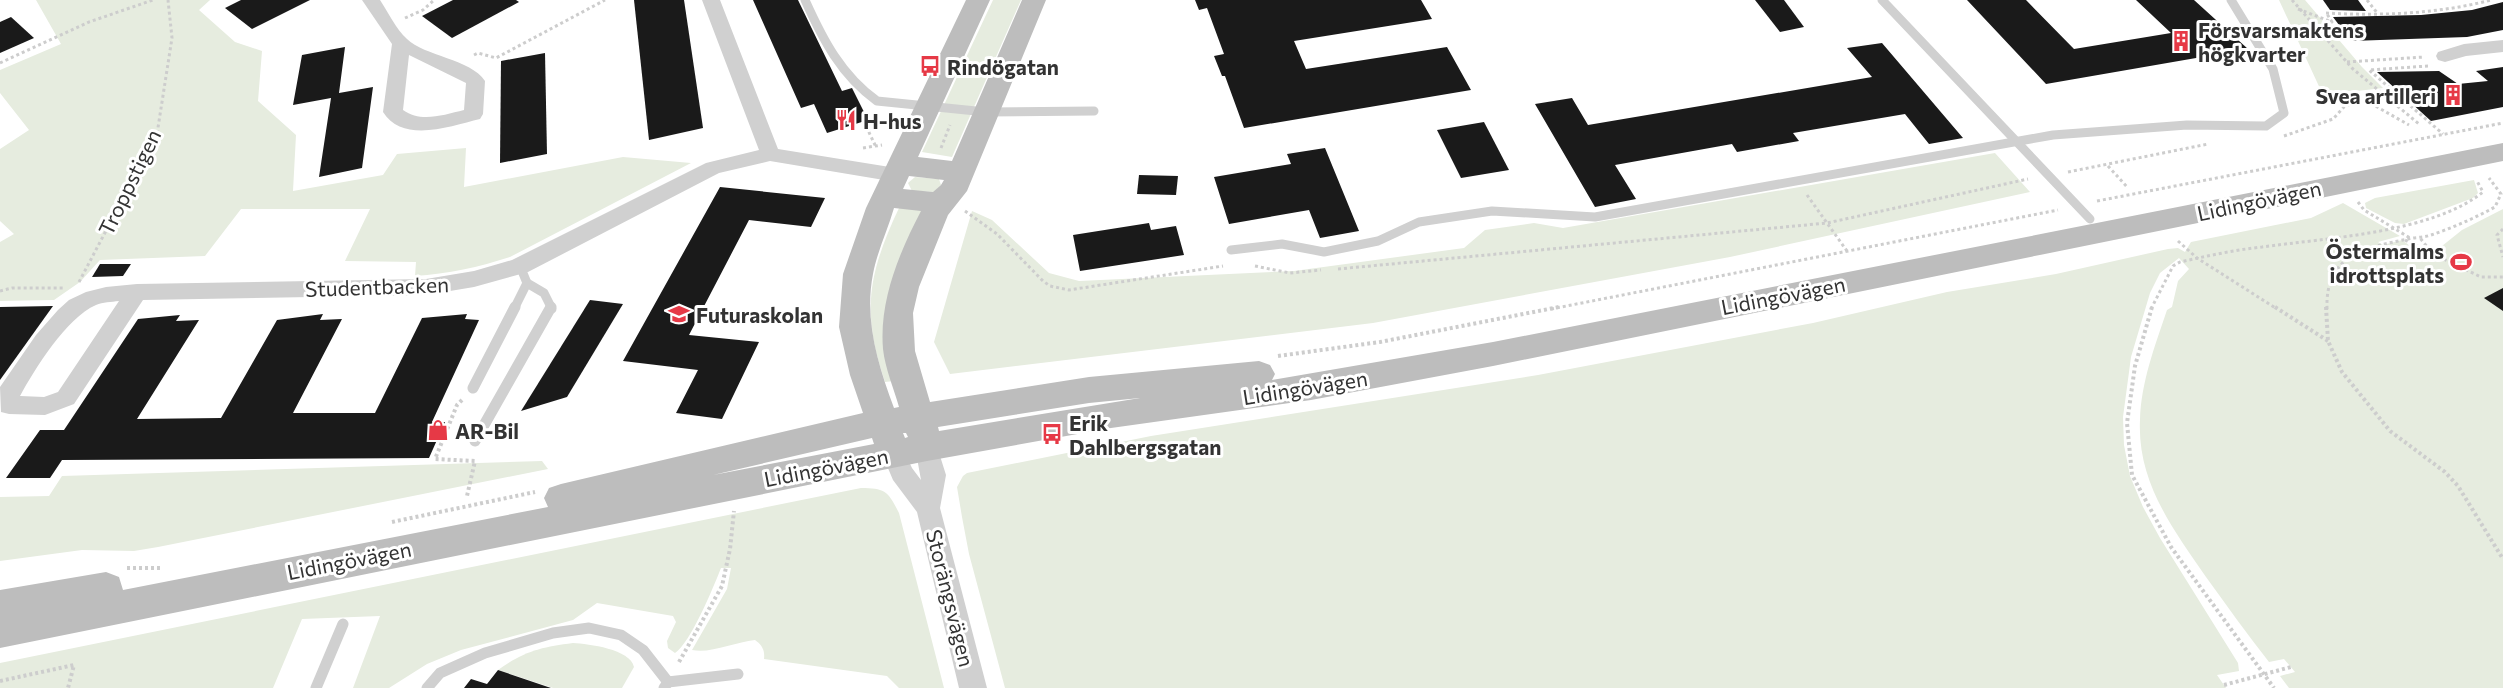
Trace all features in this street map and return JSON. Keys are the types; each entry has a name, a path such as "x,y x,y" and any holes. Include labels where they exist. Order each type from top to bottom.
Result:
{"main road":[{"path":"888,439 866,375 855,318 858,274 892,170 929,107 978,0"},
{"path":"923,432 899,351 898,313 904,287 939,203 953,191 1034,0"},
{"name":"Lidingövägen","path":"0,631 923,432 1089,390 1317,369 1374,360 2084,212 2503,139"},
{"name":"Lidingövägen","path":"923,432 1111,415 1311,387 1482,356 2503,152"},
{"path":"892,170 932,169 961,172"},
{"path":"892,170 939,203"},
{"name":"Lidingövägen","path":"0,606 126,585 548,501 766,447 888,439"}],"street":[{"path":"370,0 401,44 476,81 473,114 435,123 408,123 393,112 401,44"},
{"path":"711,0 770,154 892,170"},
{"path":"2445,56 2503,46"},
{"name":"Studentbacken","path":"137,292 66,398 45,406 9,405 8,394 81,294 137,292 426,287 524,275 712,168 770,154"},
{"name":"Storängsvägen","path":"923,432 934,475 928,508"},
{"name":"Storängsvägen","path":"888,439 902,473 928,508 974,688"}],"lane":[{"path":"805,0 826,45 844,73 877,101 986,112 1094,111"},
{"path":"1882,0 2084,212"},
{"path":"1231,250 1282,244 1324,252 1378,242 1419,222 1492,211 1595,217 2053,135 2187,126 2266,126 2284,113 2279,88 2271,63 2239,18 2231,0"},
{"path":"473,388 524,275 544,293 552,309 475,441"},
{"path":"316,688 343,624"},
{"path":"427,688 441,673 486,652 553,633 589,628 621,635 643,650 666,685 738,674"}],"path":[{"path":"0,63 88,22 153,0"},
{"name":"Troppstigen","path":"81,294 157,134 172,38 168,0"},
{"path":"388,26 423,10 434,0"},
{"path":"478,53 496,58 604,0"},
{"path":"2292,0 2346,62 2420,124"},
{"path":"2367,0 2378,14"},
{"path":"2298,9 2332,22 2326,13 2420,12 2454,8 2490,0"},
{"path":"2346,62 2445,56"},
{"path":"2424,57 2430,66 2369,70 2443,135"},
{"path":"891,103 865,124 876,147 892,170"},
{"path":"932,169 956,110"},
{"name":"Lidingövägen","path":"1271,357 1380,342 1847,250 2084,212 2503,123"},
{"path":"858,148 876,147"},
{"path":"2108,165 2128,188"},
{"path":"1338,269 1827,223 2049,175"},
{"path":"2489,178 2500,194 2495,207 2429,236 2410,238 2361,250 2341,262 2332,275 2326,294 2328,342 2342,372 2390,431 2445,472 2458,486 2503,559"},
{"path":"1795,180 1847,250"},
{"path":"2274,688 2171,547 2132,475 2127,423 2135,366 2149,313 2173,266 2197,258 2236,250 2393,228 2428,220 2478,201 2483,192 2477,180"},
{"path":"2357,201 2364,210 2410,238"},
{"path":"939,203 976,217 1025,260 1043,281 1069,290 1213,266 1233,266"},
{"path":"2503,229 2497,235 2503,256"},
{"path":"2420,237 2433,254"},
{"path":"2404,240 2481,277 2503,277"},
{"path":"2178,241 2197,258 2328,342"},
{"path":"1252,266 1290,273 1326,270"},
{"path":"0,291 12,288 81,294"},
{"path":"466,496 475,461 435,459 457,405 473,388"},
{"name":"Lidingövägen","path":"389,523 537,492"},
{"path":"666,685 722,586 730,549 734,510"},
{"path":"123,568 170,567"},
{"path":"0,681 74,665 68,688"},
{"path":"2224,685 2291,667"}],"shaded area":[{"path":"36,0 210,0 199,10 235,42 262,51 258,101 296,135 293,191 383,175 397,154 466,148 464,187 623,157 691,163 510,257 463,270 415,276 416,262 345,261 370,209 241,209 205,256 100,260 80,282 54,300 0,301 0,242 14,234 0,221 0,149 29,130 0,93 0,70 61,44"},
{"path":"993,0 1021,0 952,157 922,152"},
{"path":"2279,0 2305,0 2383,88 2323,95"},
{"path":"1995,153 2030,192 1730,257 1373,323 950,374 934,342 972,211 992,220 1049,273 1079,281 1294,271 1464,248 1485,230 1534,223 1563,228"},
{"path":"915,177 939,179 941,185 934,192 912,191 908,183"},
{"path":"2474,180 2478,193 2473,198 2404,224 2395,223 2366,208 2365,203 2375,198"},
{"path":"2343,203 2400,236 2378,242 2383,245 2402,240 2427,258 2462,230 2503,209 2503,688 2289,688 2280,676 2295,672 2284,659 2269,662 2253,641 2181,541 2160,504 2144,464 2140,420 2143,392 2149,364 2167,310 2172,307 2178,281 2189,269 2179,258 2160,273 2150,293 2131,357 2123,417 2124,445 2130,476 2143,507 2238,663 2239,671 2217,675 2226,688 1005,688 969,554 962,517 957,487 967,473 1151,436 1538,375 1813,323 1947,292 2056,274 2168,249 2178,248 2185,252 2191,242 2311,218"},
{"path":"899,208 929,211 894,381 885,382 873,335 871,294 880,253"},
{"path":"542,461 548,469 158,547 134,551 82,550 0,561 0,497 49,496 62,476"},
{"path":"861,488 885,492 899,513 944,688 899,688 887,676 764,659 762,648 755,640 715,649 692,650 727,589 731,568 721,568 694,627 681,648 675,653 668,648 667,641 676,622 673,616 597,603 573,620 461,650 427,664 389,688 353,688 380,616 302,619 273,688 0,688 0,663"},
{"path":"573,643 608,649 631,661 634,667 622,688 553,688 498,670 516,658 534,651"}],"building":[{"path":"241,0 310,0 252,29 225,8"},
{"path":"453,0 516,0 519,2 452,38 422,16"},
{"path":"634,0 684,0 703,128 649,140"},
{"path":"753,0 798,0 842,91 852,88 868,120 827,133 814,104 801,108"},
{"path":"1195,0 1421,0 1432,19 1294,41 1306,69 1447,47 1471,90 1244,128 1225,76 1222,76 1214,56 1224,54 1207,8 1199,10"},
{"path":"1755,0 1784,0 1804,27 1780,32"},
{"name":"Försvarsmaktens högkvarter","path":"1967,0 2026,0 2074,49 2171,33 2136,0 2194,0 2248,49 2046,84"},
{"path":"2323,0 2358,0 2366,11 2330,10"},
{"path":"2503,2 2503,30 2467,37 2351,41 2333,17 2421,15 2472,10"},
{"path":"11,17 34,38 0,53 0,22"},
{"path":"1882,43 1963,138 1929,144 1905,114 1793,133 1799,141 1737,152 1732,144 1615,165 1636,199 1595,207 1535,104 1572,98 1588,125 1872,77 1847,48"},
{"path":"345,47 339,93 373,87 362,168 319,177 331,98 293,105 302,55"},
{"path":"545,53 547,154 500,163 501,61"},
{"name":"Svea artilleri","path":"2503,67 2503,107 2431,121 2377,72 2439,71 2458,84 2488,81 2476,71"},
{"path":"1484,122 1509,170 1461,178 1437,130"},
{"path":"1325,148 1359,231 1320,238 1309,210 1229,224 1214,177 1291,164 1287,154"},
{"path":"1139,175 1178,176 1176,195 1137,194"},
{"path":"720,187 825,198 811,227 749,220 689,335 759,342 722,419 676,413 698,370 623,361"},
{"path":"1149,223 1151,230 1176,226 1184,255 1080,271 1073,235"},
{"path":"100,264 131,264 123,276 92,277"},
{"path":"2503,288 2503,311 2484,298"},
{"path":"590,300 623,304 567,397 521,411"},
{"path":"53,306 0,380 0,307"},
{"path":"323,314 320,320 342,319 293,413 375,413 422,318 467,314 465,319 479,320 432,422 445,422 429,458 62,460 50,478 6,478 40,430 64,430 138,319 180,315 176,321 199,320 137,419 221,418 277,320"},
{"path":"498,670 551,688 464,688 471,679 487,684"}],"place":[{"name":"Försvarsmaktens högkvarter","path":"2181,41"},
{"name":"Rindögatan","path":"930,66"},
{"name":"Svea artilleri","path":"2453,95"},
{"name":"H-hus","path":"846,120"},
{"name":"Östermalms idrottsplats","path":"2461,262"},
{"name":"Futuraskolan","path":"679,314"},
{"name":"AR-Bil","path":"438,430"},
{"name":"Erik Dahlbergsgatan","path":"1052,434"}]}
